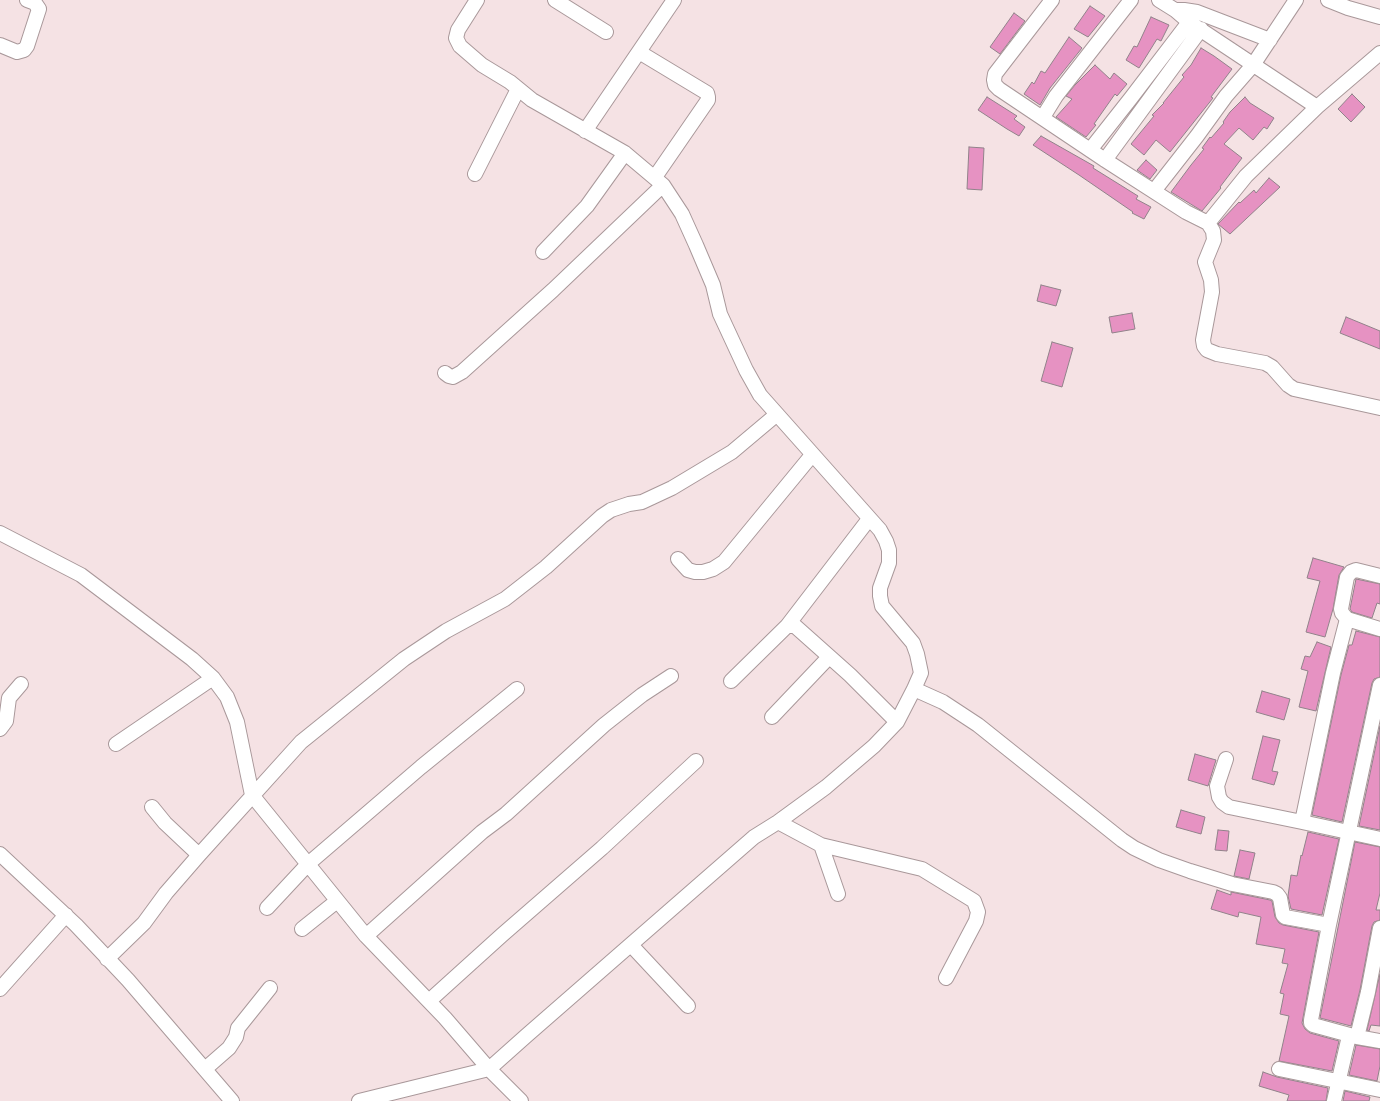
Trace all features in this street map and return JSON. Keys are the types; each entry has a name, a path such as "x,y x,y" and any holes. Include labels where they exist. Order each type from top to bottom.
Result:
{"street":[{"path":"0,45 17,52 24,50 27,46 39,9 35,3 27,0"},
{"path":"359,1101 489,1069 754,837 778,822 826,787 874,746 897,722 921,673 917,654 909,638 882,606 880,588 889,563 889,550 886,541 880,530 760,395 746,370 720,314 713,285 682,214 659,181 625,154 532,100 482,64 458,43 456,35 458,30 477,0"},
{"path":"555,0 606,32"},
{"path":"585,130 674,0"},
{"path":"1052,0 996,74 994,80 995,85 1105,160 1186,212 1208,223 1213,231 1214,240 1205,260 1211,280 1212,292 1203,340 1204,346 1207,350 1217,354 1266,363 1294,389 1380,408"},
{"path":"1042,117 1056,96 1131,0"},
{"path":"1160,0 1189,22 1317,107"},
{"path":"1154,191 1226,96 1253,65 1296,0"},
{"path":"1328,0 1348,8 1380,17"},
{"path":"1175,10 1197,12 1270,40"},
{"path":"1090,150 1189,22"},
{"path":"1105,160 1201,29"},
{"path":"445,373 453,377 462,372 553,290 659,181 708,100 707,93 639,52"},
{"path":"1208,223 1246,176 1317,107 1380,53"},
{"path":"475,174 518,89"},
{"path":"543,252 587,206 625,154"},
{"path":"107,958 124,944 144,923 166,893 252,795 301,742 404,659 446,631 505,598 546,567 602,516 616,508 642,502 672,488 732,452 776,414"},
{"path":"678,559 688,570 695,572 703,572 713,569 724,562 812,455"},
{"path":"731,681 787,626 869,519"},
{"path":"0,533 80,575 138,618 213,678 227,697 237,722 252,795 366,936 429,1001 489,1069 521,1101"},
{"path":"1380,576 1359,570 1353,571 1349,574 1341,609 1342,614 1346,619 1380,629"},
{"path":"1302,822 1333,673 1346,619"},
{"path":"787,626 795,626 897,722"},
{"path":"772,717 829,657"},
{"path":"366,936 482,832 506,814 604,725 642,695 671,676"},
{"path":"116,744 213,678"},
{"path":"0,729 6,721 9,698 21,684"},
{"path":"1380,685 1329,925 1311,1022 1314,1026 1380,1041"},
{"path":"267,908 308,864 421,767 517,689"},
{"path":"914,689 943,702 978,725 1134,848 1159,860 1190,871 1232,884 1272,892 1277,894 1280,898 1284,915 1287,918 1329,925"},
{"path":"1226,759 1217,786 1219,797 1222,802 1229,807 1380,840"},
{"path":"429,1001 496,940 602,848 696,760"},
{"path":"152,806 165,823 199,855"},
{"path":"778,822 821,845 922,869 974,901 978,912 976,921 946,978"},
{"path":"821,845 838,894"},
{"path":"0,854 66,915 128,980 232,1101"},
{"path":"302,929 337,901"},
{"path":"0,989 66,915"},
{"path":"1334,1101 1338,1081 1368,992 1380,928"},
{"path":"631,944 688,1006"},
{"path":"206,1069 229,1048 236,1038 238,1028 270,988"},
{"path":"1279,1069 1380,1090"}],"building":[{"path":"1090,6 1105,16 1088,37 1074,29"},
{"path":"1014,13 1025,21 1000,54 990,47"},
{"path":"1151,17 1169,25 1161,41 1157,39 1139,68 1126,60 1134,46 1137,47"},
{"path":"1069,37 1082,48 1050,88 1040,105 1024,94 1032,82 1034,84 1041,71 1045,73"},
{"path":"1201,48 1232,69 1211,97 1213,98 1170,152 1156,140 1144,155 1131,144 1154,116 1152,115 1164,103 1184,77 1182,75 1191,65"},
{"path":"1095,65 1110,79 1114,73 1127,84 1117,96 1115,94 1094,124 1096,125 1086,137 1056,117 1072,99 1066,96"},
{"path":"1352,94 1365,107 1351,122 1338,109"},
{"path":"987,97 1017,116 1014,119 1025,127 1019,136 978,110"},
{"path":"1245,97 1250,103 1274,118 1267,129 1264,127 1253,140 1239,128 1224,144 1242,158 1220,187 1221,188 1202,211 1171,192 1204,149 1202,148 1210,137 1211,138 1224,123 1223,122 1230,112"},
{"path":"1041,136 1094,166 1093,168 1138,196 1136,199 1151,207 1144,219 1132,213 1133,212 1033,145"},
{"path":"969,147 984,148 982,190 967,189"},
{"path":"1146,160 1157,170 1150,179 1137,170"},
{"path":"1269,178 1280,187 1230,234 1218,224 1239,202 1240,203 1254,190 1256,193"},
{"path":"1041,285 1061,290 1056,306 1037,301"},
{"path":"1132,313 1135,329 1112,333 1109,317"},
{"path":"1346,317 1380,331 1380,349 1340,333"},
{"path":"1052,342 1073,348 1062,387 1041,381"},
{"path":"1313,558 1344,567 1339,575 1333,609 1325,637 1306,632 1320,581 1307,578"},
{"path":"1356,579 1380,584 1380,604 1377,603 1372,618 1352,612 1350,609"},
{"path":"1356,631 1380,637 1380,677 1374,679 1372,683 1342,822 1312,815 1341,675 1349,645 1352,645"},
{"path":"1317,642 1331,647 1316,711 1299,707 1308,671 1301,669 1305,656 1310,657"},
{"path":"1262,691 1290,699 1284,720 1256,712"},
{"path":"1380,726 1380,830 1359,826"},
{"path":"1263,736 1280,740 1272,771 1278,772 1274,785 1252,779"},
{"path":"1195,754 1216,760 1208,786 1188,780"},
{"path":"1181,810 1205,817 1201,834 1176,827"},
{"path":"1218,830 1229,831 1227,851 1215,850"},
{"path":"1308,832 1339,839 1322,915 1291,909 1288,896 1291,875 1297,876 1301,855 1302,856"},
{"path":"1355,842 1380,847 1380,893 1376,910 1380,910 1380,920 1374,922 1372,926 1360,990 1351,1026 1320,1018"},
{"path":"1240,850 1255,853 1249,879 1234,876"},
{"path":"1217,890 1231,895 1231,892 1270,900 1272,901 1275,917 1279,923 1319,932 1302,1023 1305,1029 1310,1033 1339,1041 1332,1071 1279,1061 1289,1016 1280,1014 1284,994 1280,993 1288,964 1282,963 1285,949 1256,944 1261,917 1239,912 1238,917 1211,909"},
{"path":"1380,974 1380,1026 1371,1025 1369,1031 1367,1030"},
{"path":"1356,1045 1380,1049 1380,1066 1377,1081 1349,1075"},
{"path":"1263,1072 1277,1077 1328,1088 1326,1101 1287,1101 1289,1095 1259,1086"},
{"path":"1345,1091 1370,1097 1369,1101 1343,1101"}]}
